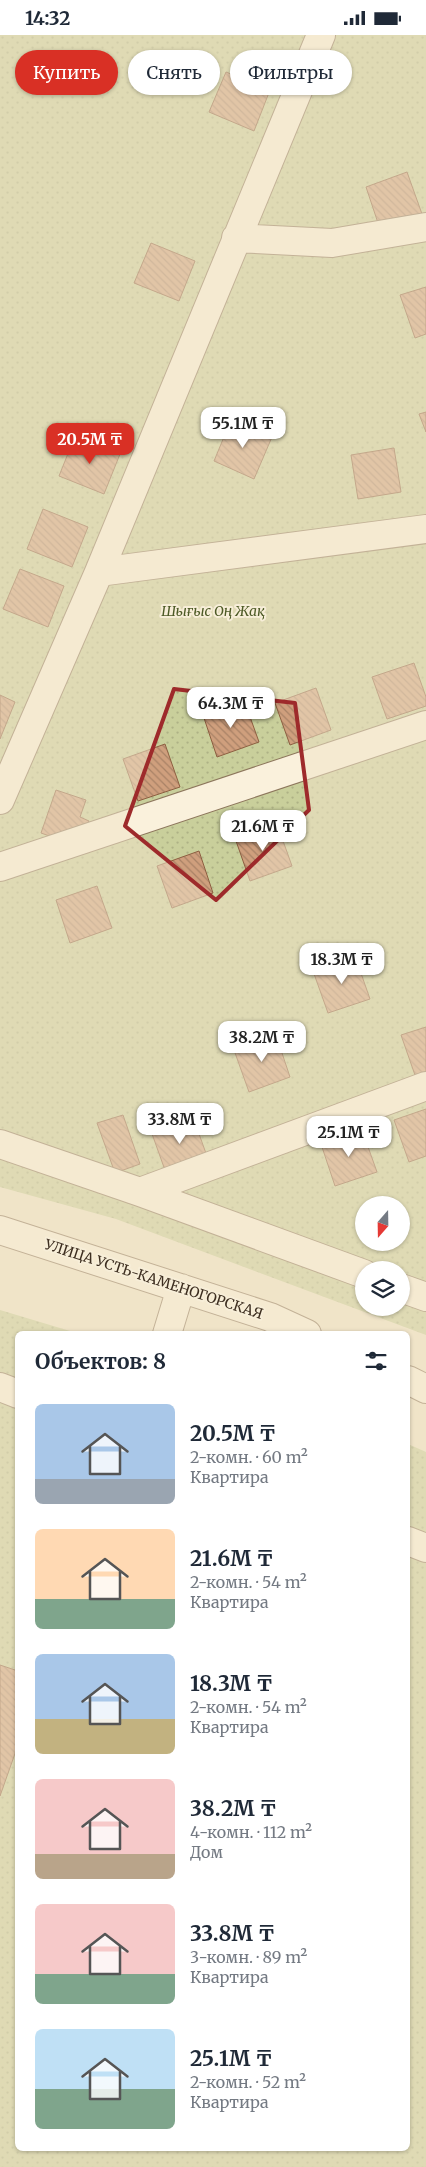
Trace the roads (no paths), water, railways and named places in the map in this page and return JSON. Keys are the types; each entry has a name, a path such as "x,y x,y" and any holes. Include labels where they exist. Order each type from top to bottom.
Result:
{"street":[{"path":"0,800 99,572 321,35"},
{"path":"236,238 332,243 426,227"},
{"path":"99,572 426,529"},
{"path":"0,867 426,725"},
{"path":"140,1192 426,1086"},
{"path":"0,1144 140,1192 355,1272"},
{"name":"УЛИЦА УСТЬ-КАМЕНОГОРСКАЯ","path":"0,1230 270,1317 300,1331"},
{"path":"168,1331 181,1288"},
{"path":"410,1291 426,1297"},
{"path":"410,1381 426,1389"},
{"path":"0,1387 15,1393"},
{"path":"410,1542 426,1548"}],"park label":[{"name":"Шығыс Оң Жақ","path":"213,611"}]}
